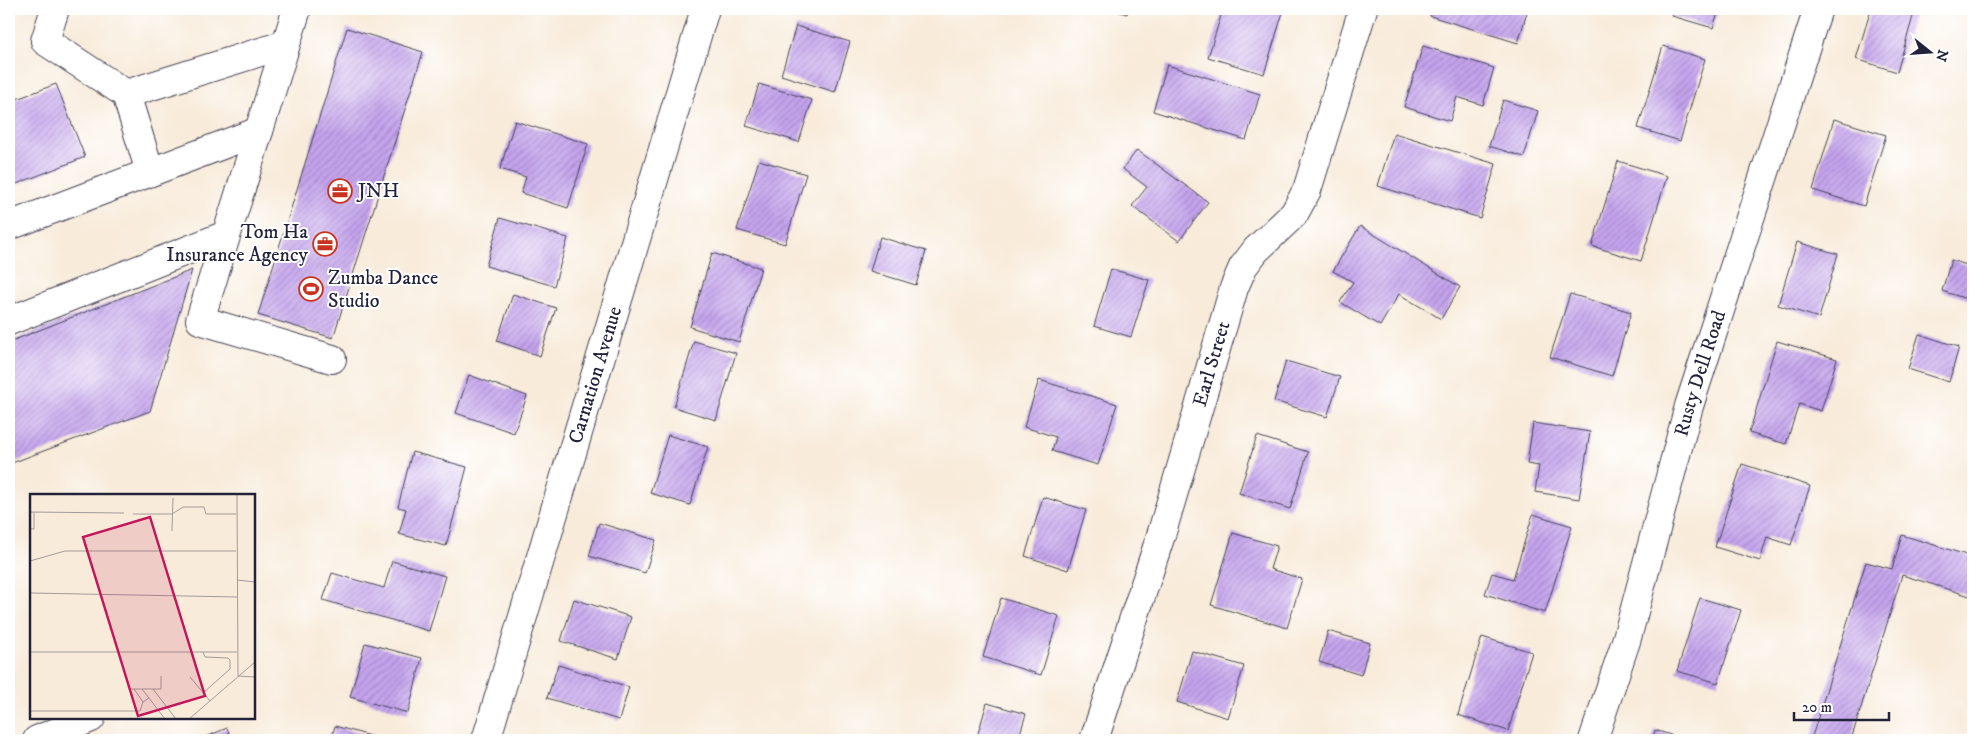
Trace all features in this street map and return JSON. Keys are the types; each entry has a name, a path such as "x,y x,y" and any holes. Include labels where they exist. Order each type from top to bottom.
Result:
{"street":[{"path":"55,9 44,41 126,94 150,172"},
{"name":"Carnation Avenue","path":"486,740 705,9"},
{"name":"Earl Street","path":"1094,740 1162,532 1234,288 1243,267 1256,250 1294,214 1307,190 1363,9"},
{"name":"Rusty Dell Road","path":"1593,740 1627,638 1689,406 1818,9"},
{"path":"296,12 200,320 332,359"},
{"path":"126,94 286,44"},
{"path":"9,226 259,131"},
{"path":"9,320 226,235"},
{"path":"37,740 89,719"}],"building":[{"path":"1110,9 1128,9 1127,14"},
{"path":"1223,9 1284,9 1264,74 1208,57"},
{"path":"1432,9 1528,9 1518,43 1430,16"},
{"path":"1674,9 1719,9 1713,28 1672,16"},
{"path":"1871,9 1899,9 1914,13 1897,72 1856,59"},
{"path":"796,26 850,42 835,92 781,75"},
{"path":"347,28 423,52 333,338 258,315"},
{"path":"1423,46 1494,68 1483,105 1457,97 1450,121 1404,107"},
{"path":"1663,46 1705,59 1680,141 1638,128"},
{"path":"1167,65 1260,94 1246,140 1153,111"},
{"path":"56,84 85,157 9,187 9,102"},
{"path":"759,84 812,100 799,142 746,126"},
{"path":"1503,100 1538,111 1524,157 1489,146"},
{"path":"1834,119 1886,135 1864,206 1813,190"},
{"path":"515,121 588,144 568,208 521,193 526,177 500,169"},
{"path":"1394,133 1496,164 1480,218 1378,186"},
{"path":"1137,150 1208,202 1179,241 1132,206 1147,187 1123,169"},
{"path":"759,160 806,174 785,244 737,230"},
{"path":"1618,161 1667,176 1641,261 1592,246"},
{"path":"500,218 568,238 554,286 486,266"},
{"path":"1360,226 1460,287 1441,319 1399,294 1380,326 1340,302 1353,282 1333,271"},
{"path":"880,237 926,251 916,285 870,271"},
{"path":"1797,242 1838,254 1819,318 1778,305"},
{"path":"712,253 761,268 739,342 690,327"},
{"path":"1951,260 1973,267 1973,301 1942,291"},
{"path":"1111,269 1149,280 1131,337 1094,326"},
{"path":"192,270 150,411 9,464 9,342"},
{"path":"513,294 556,308 540,356 497,341"},
{"path":"1570,294 1631,312 1612,376 1550,357"},
{"path":"1919,334 1959,347 1949,382 1908,369"},
{"path":"694,341 736,353 716,420 674,407"},
{"path":"1777,341 1837,359 1821,411 1799,404 1786,444 1749,433"},
{"path":"1286,361 1340,377 1327,417 1274,401"},
{"path":"469,375 527,396 514,433 456,413"},
{"path":"1039,380 1117,404 1098,465 1052,451 1056,437 1024,427"},
{"path":"1533,423 1590,432 1579,499 1535,492 1539,466 1527,464"},
{"path":"668,435 708,447 690,505 650,493"},
{"path":"1257,436 1308,452 1290,509 1239,493"},
{"path":"412,452 467,467 446,546 399,534 406,509 398,507"},
{"path":"1742,464 1810,486 1791,545 1767,537 1760,561 1715,547"},
{"path":"1043,497 1086,510 1068,570 1025,556"},
{"path":"1533,514 1572,526 1545,613 1485,594 1492,573 1513,579"},
{"path":"599,523 656,540 645,573 589,556"},
{"path":"1233,533 1277,546 1270,569 1302,579 1287,628 1211,605"},
{"path":"1902,535 1973,557 1973,597 1902,575 1851,740 1811,740 1866,562 1892,569"},
{"path":"392,561 445,576 429,631 323,600 332,573 384,588"},
{"path":"1001,598 1059,616 1041,675 983,657"},
{"path":"1700,598 1741,610 1718,683 1677,671"},
{"path":"574,599 631,617 618,659 561,641"},
{"path":"1328,631 1370,643 1361,675 1319,662"},
{"path":"1482,637 1532,652 1508,731 1458,715"},
{"path":"365,643 422,658 408,713 350,697"},
{"path":"1192,651 1244,666 1228,718 1177,702"},
{"path":"558,665 629,687 619,720 547,698"},
{"path":"987,703 1026,714 1018,740 976,740"},
{"path":"335,726 384,740 331,740"},
{"path":"227,728 232,740 199,740"},
{"path":"1655,730 1686,740 1652,740"}],"place":[{"name":"JNH","path":"340,191"},
{"name":"Tom Ha Insurance Agency","path":"325,244"},
{"name":"Zumba Dance Studio","path":"311,289"}]}
